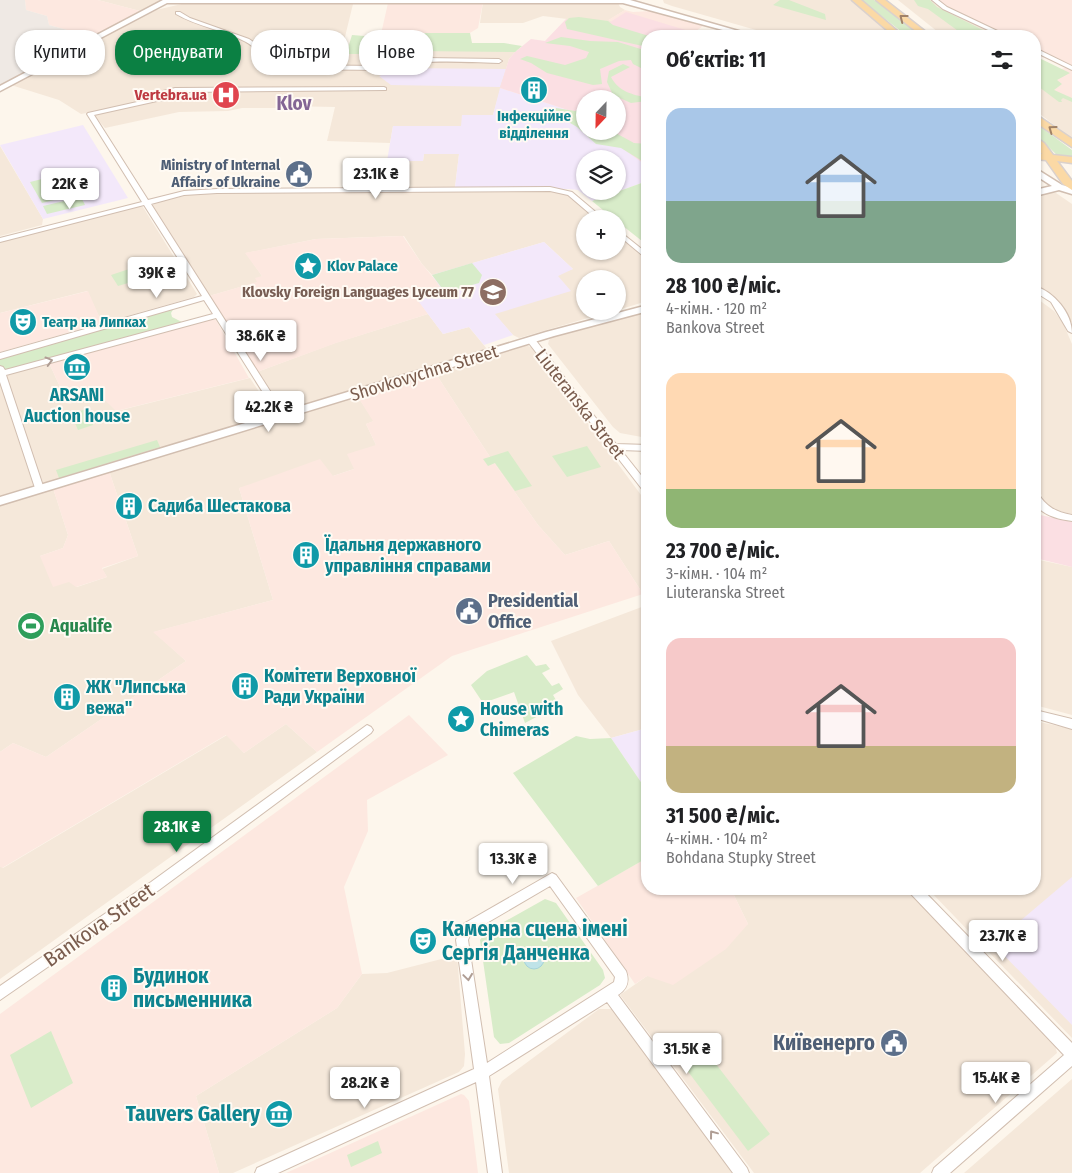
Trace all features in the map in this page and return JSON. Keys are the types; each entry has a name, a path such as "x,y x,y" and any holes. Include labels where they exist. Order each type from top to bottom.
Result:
{"main road":[{"path":"856,0 892,30"},
{"path":"880,0 919,30"},
{"path":"1041,121 1072,144"},
{"path":"1041,145 1050,158 1051,172 1072,196"},
{"path":"1041,152 1044,148"},
{"path":"1041,156 1072,162"},
{"path":"1060,181 1062,168 1072,162"},
{"path":"1060,181 1072,187"}],"street":[{"path":"168,0 176,11 188,19 247,40 263,51 275,65 280,67 382,68 393,64 428,60 499,61"},
{"path":"0,89 168,0 618,0 636,3 731,30"},
{"path":"935,0 945,8 992,30"},
{"path":"1041,53 1072,68"},
{"path":"282,416 90,114 156,99 180,97 184,95 186,90 384,89"},
{"path":"1041,174 1060,181 1072,191"},
{"path":"1041,190 1060,181"},
{"path":"0,240 184,193 217,191 550,189 570,193 590,210"},
{"path":"626,239 641,252"},
{"path":"1041,292 1054,301 1072,331"},
{"path":"0,356 206,297"},
{"name":"Shovkovychna Street","path":"0,501 531,340 641,310"},
{"path":"40,489 0,372 217,315"},
{"name":"Liuteranska Street","path":"531,340 641,481"},
{"path":"615,447 641,448"},
{"path":"1041,507 1052,514 1072,518"},
{"path":"1041,716 1072,724"},
{"name":"Bankova Street","path":"0,994 156,886 367,730"},
{"path":"262,1173 481,1072 504,1061 622,985 621,975 552,879 469,927 464,932 462,940 481,1072 495,1173"},
{"path":"920,895 1072,1055 939,1173"},
{"path":"609,994 742,1173"}],"shaded area":[{"path":"0,0 25,0 26,10 47,16 49,25 67,30 15,30 15,75 21,75 0,86"},
{"path":"25,0 98,0 140,11 105,30 67,30 49,25 47,16 26,10"},
{"path":"98,0 162,0 140,11"},
{"path":"663,0 851,0 885,30 756,30 664,3"},
{"path":"898,0 932,0 944,9 989,30 936,30"},
{"path":"937,0 1072,0 1072,65 1041,51 1041,30 996,30 946,8"},
{"path":"483,2 618,3 625,10 609,20 612,21 607,24 543,16 523,23 480,23"},
{"path":"483,2 478,28 470,33 433,33 433,30 382,30 388,3"},
{"path":"186,3 353,4 347,30 251,30 251,75 349,75 349,49 359,49 359,75 433,75 433,50 516,51 509,59 493,115 462,115 462,126 393,126 390,143 327,141 335,107 285,106 284,108 242,108 228,111 179,112 105,128 91,112 81,114 59,100 11,85 30,75 105,75 105,36 115,31 115,75 241,75 241,30 117,30 156,10"},
{"path":"625,10 633,12 651,11 703,26 697,30 641,30 608,20"},
{"path":"626,12 685,30 641,30 641,162 611,140 626,140 626,90 576,90 576,114 500,88 509,59 515,52 531,39 545,41 566,19 607,24"},
{"path":"1068,67 1072,69 1072,99 1041,81 1041,75"},
{"path":"433,68 506,69 500,87 391,85 379,76 433,75"},
{"path":"1041,81 1072,99 1072,139 1041,115"},
{"path":"500,88 574,112 576,115 576,140 612,140 641,161 641,183 626,189 626,150 576,150 576,190 455,187 459,154 424,154 423,161 387,161 393,126 461,126 462,115 493,115"},
{"path":"83,125 128,198 43,219 0,145"},
{"path":"0,146 43,219 42,225 0,236"},
{"path":"424,154 459,154 455,187 381,187 387,161 423,161"},
{"path":"550,189 563,191 587,210 576,210 576,260 626,260 626,242 641,256 641,303 626,308 626,270 576,270 576,320 581,320 519,338 513,335 494,314 564,272 573,269 544,242 432,275 422,264 404,236 316,239 246,253 262,276 258,282 209,296 151,206 158,202 197,193"},
{"path":"1056,193 1072,204 1072,323 1056,300 1041,289 1041,194"},
{"path":"140,206 143,207 197,294 194,297 102,323 87,291 0,313 0,241"},
{"path":"403,236 441,287 414,294 428,314 336,343 257,372 209,296 257,282 255,278 262,276 245,253 316,239"},
{"name":"Klovsky Foreign Languages Lyceum 77","path":"544,242 573,269 558,276 571,291 495,314 513,335 484,345 469,327 443,334 413,294 440,287 432,275"},
{"name":"Театр на Липках","path":"88,291 102,323 0,352 0,313"},
{"path":"1041,301 1054,311 1063,323 1072,344 1072,514 1050,509 1044,502 1041,494"},
{"path":"641,310 641,437 620,433 613,427 548,344 554,335 606,320 626,320 626,314"},
{"path":"428,314 443,334 469,327 487,349 289,410 283,410 257,372 335,343"},
{"path":"211,319 216,320 249,378 116,411 101,396 68,404 49,363"},
{"path":"525,345 531,347 641,495 641,591 609,541 565,555 538,525 490,457 434,371"},
{"path":"49,363 68,404 101,396 117,411 250,378 273,413 42,485 6,378 9,374"},
{"path":"434,371 490,457 538,525 565,555 609,541 641,591 641,595 452,656 317,752 286,724 244,753 226,735 2,868 0,866 0,752 13,743 46,757 186,661 153,632 273,600 239,488 320,459 333,476 354,469 347,454 376,445 366,424 373,421 356,394"},
{"path":"0,381 34,487 0,499"},
{"path":"356,394 374,421 366,424 376,445 354,469 333,476 239,488 273,600 154,632 186,661 46,757 13,743 0,752 0,505 53,488 68,535 63,548 40,556 77,587 107,577 102,569 138,556 109,471"},
{"path":"109,471 138,556 102,568 107,577 76,587 69,582 53,587 40,556 63,548 68,535 53,488"},
{"path":"1041,515 1072,522 1072,567 1041,559"},
{"path":"1041,560 1072,567 1072,715 1041,707"},
{"path":"641,607 641,730 611,738 578,695 551,641"},
{"path":"409,715 448,755 367,800 368,831 344,887 362,974 337,1008 196,1096 219,1173 0,1173 0,1014"},
{"path":"1041,722 1072,729 1072,1038 934,895 1041,895"},
{"path":"286,724 317,752 0,979 0,866 3,868 227,735 244,753"},
{"path":"641,730 641,782 611,738"},
{"path":"641,861 641,895 734,895 748,924 726,949 673,985 647,976 635,984 576,898"},
{"path":"1072,877 1072,1025 993,944"},
{"path":"734,895 912,895 1055,1045 1057,1053 920,1173 754,1173 620,995 647,976 748,924"},
{"path":"457,955 465,1054 464,1066 459,1072 233,1173 219,1173 196,1096 337,1008 362,974 387,973"},
{"path":"599,1009 612,1009 734,1173 509,1173 498,1089 502,1081"},
{"path":"1072,1079 1072,1173 964,1173"},
{"path":"461,1094 469,1101 478,1173 286,1173"}],"green space":[{"path":"780,0 789,0 825,14 826,20 773,5"},
{"path":"861,0 874,0 913,30 899,30"},
{"path":"914,0 930,0 937,7 983,30 957,30 928,9 918,6"},
{"path":"579,17 608,21 613,25 641,34 641,46 567,29 565,22 569,18"},
{"path":"433,33 470,33 472,43 504,43 522,46 515,52 433,51"},
{"path":"352,35 359,36 359,54 349,54"},
{"path":"561,37 618,42 641,49 641,68 633,64 631,60 619,61 600,69 602,84 593,85 547,73 531,63 520,59 527,56 565,65 586,58 589,52 570,46 545,43"},
{"path":"1041,59 1070,73 1057,80 1062,84 1054,90 1072,98 1072,102 1063,98 1062,102 1059,102 1041,88"},
{"path":"623,64 630,67 611,77 623,90 611,90 607,82 609,71"},
{"path":"626,92 641,96 641,102 631,103 626,101"},
{"path":"556,108 576,111 576,126 551,112"},
{"path":"1041,127 1072,150 1072,158 1059,157 1041,140"},
{"path":"626,139 634,143 641,144 641,160 621,148 596,144 592,140"},
{"path":"54,176 67,197 42,203 30,182"},
{"path":"641,184 641,240 626,228 626,210 603,210 592,201 626,200 626,189"},
{"path":"81,197 85,205 47,214 43,206"},
{"path":"472,263 482,275 479,283 447,292 444,291 432,275"},
{"path":"138,266 145,278 118,286 111,275"},
{"path":"174,308 171,313 172,317 182,322 0,374 0,356"},
{"path":"86,409 93,425 78,430 71,414"},
{"path":"157,440 160,447 59,478 56,470"},
{"path":"587,446 601,467 567,477 552,456"},
{"path":"508,451 532,486 515,491 495,463 488,466 483,459"},
{"path":"527,655 536,666 546,664 550,669 542,673 552,686 559,683 563,689 553,695 559,705 525,723 514,692 483,703 471,685 487,671"},
{"path":"576,736 590,739 611,738 641,782 641,861 598,886 513,773"},
{"path":"545,899 556,903 603,970 605,978 600,985 509,1043 500,1044 494,1037 480,940 486,932"},
{"path":"51,1031 73,1083 31,1108 10,1055"},
{"path":"692,1033 770,1134 748,1151 671,1049"},
{"path":"378,1141 382,1153 351,1167 347,1155"}],"water":[{"path":"534,949 541,952 544,959 541,966 534,969 527,966 524,959 527,952"}],"place":[{"name":"Інфекційне відділення","path":"534,90"},
{"name":"Vertebra.ua","path":"226,95"},
{"name":"Ministry of Internal Affairs of Ukraine","path":"299,174"},
{"name":"Klov Palace","path":"308,266"},
{"name":"Klovsky Foreign Languages Lyceum 77","path":"493,292"},
{"name":"Театр на Липках","path":"23,322"},
{"name":"ARSANI Auction house","path":"77,367"},
{"name":"Садиба Шестакова","path":"129,506"},
{"name":"Їдальня державного управління справами","path":"306,555"},
{"name":"Presidential Office","path":"469,611"},
{"name":"Aqualife","path":"31,626"},
{"name":"Комітети Верховної Ради України","path":"245,686"},
{"name":"ЖК \"Липська вежа\"","path":"67,697"},
{"name":"House with Chimeras","path":"461,719"},
{"name":"Камерна сцена імені Сергія Данченка","path":"423,941"},
{"name":"Будинок письменника","path":"114,988"},
{"name":"Київенерго","path":"894,1043"},
{"name":"Tauvers Gallery","path":"279,1114"}],"district":[{"name":"Klov","path":"294,103"}]}
